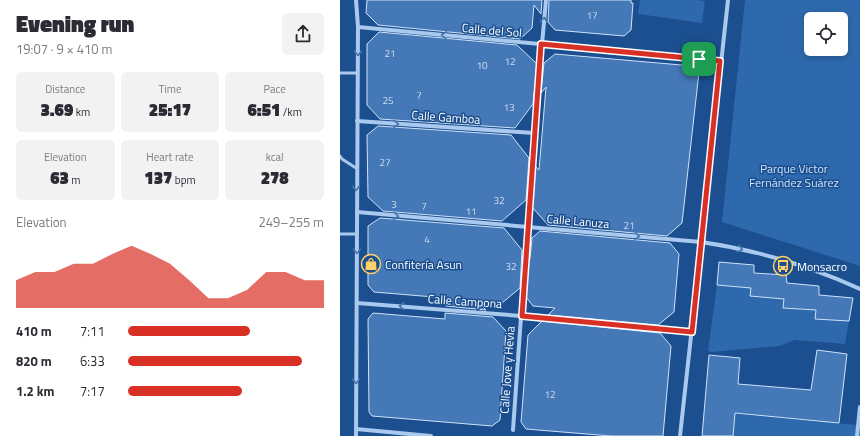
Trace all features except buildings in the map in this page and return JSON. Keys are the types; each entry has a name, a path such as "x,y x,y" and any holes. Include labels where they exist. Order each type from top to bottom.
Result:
{"street":[{"path":"356,0 358,27 356,168 356,436"},
{"name":"Calle Jove y Hevia","path":"513,430 534,134 546,0"},
{"path":"680,436 702,242 720,61 728,0"},
{"name":"Calle del Sol","path":"358,27 720,61"},
{"name":"Calle Gamboa","path":"357,121 534,134"},
{"name":"Calle Lanuza","path":"357,212 702,242 732,247 802,266 860,289"},
{"name":"Calle Campona","path":"356,303 522,316 692,332"},
{"path":"857,436 860,407"},
{"path":"356,429 431,436"}],"lane":[{"path":"340,73 357,73"},
{"path":"340,156 356,168"},
{"path":"340,234 357,234"}],"green space":[{"path":"640,0 705,1 702,23 638,14"},
{"name":"Parque Victor Fernández Suárez","path":"745,0 860,0 860,266 722,222"},
{"path":"717,285 751,288 751,296 784,299 783,308 816,310 816,319 849,321 845,344 795,340 779,346 712,352 708,351"},
{"path":"860,407 860,436 733,436 735,414 858,425"}],"place":[{"name":"Confitería Asun","path":"371,264"},
{"name":"Monsacro","path":"783,266"}],"route":[{"path":"541,44 699,59 720,61 692,332 522,316 541,44"}]}
